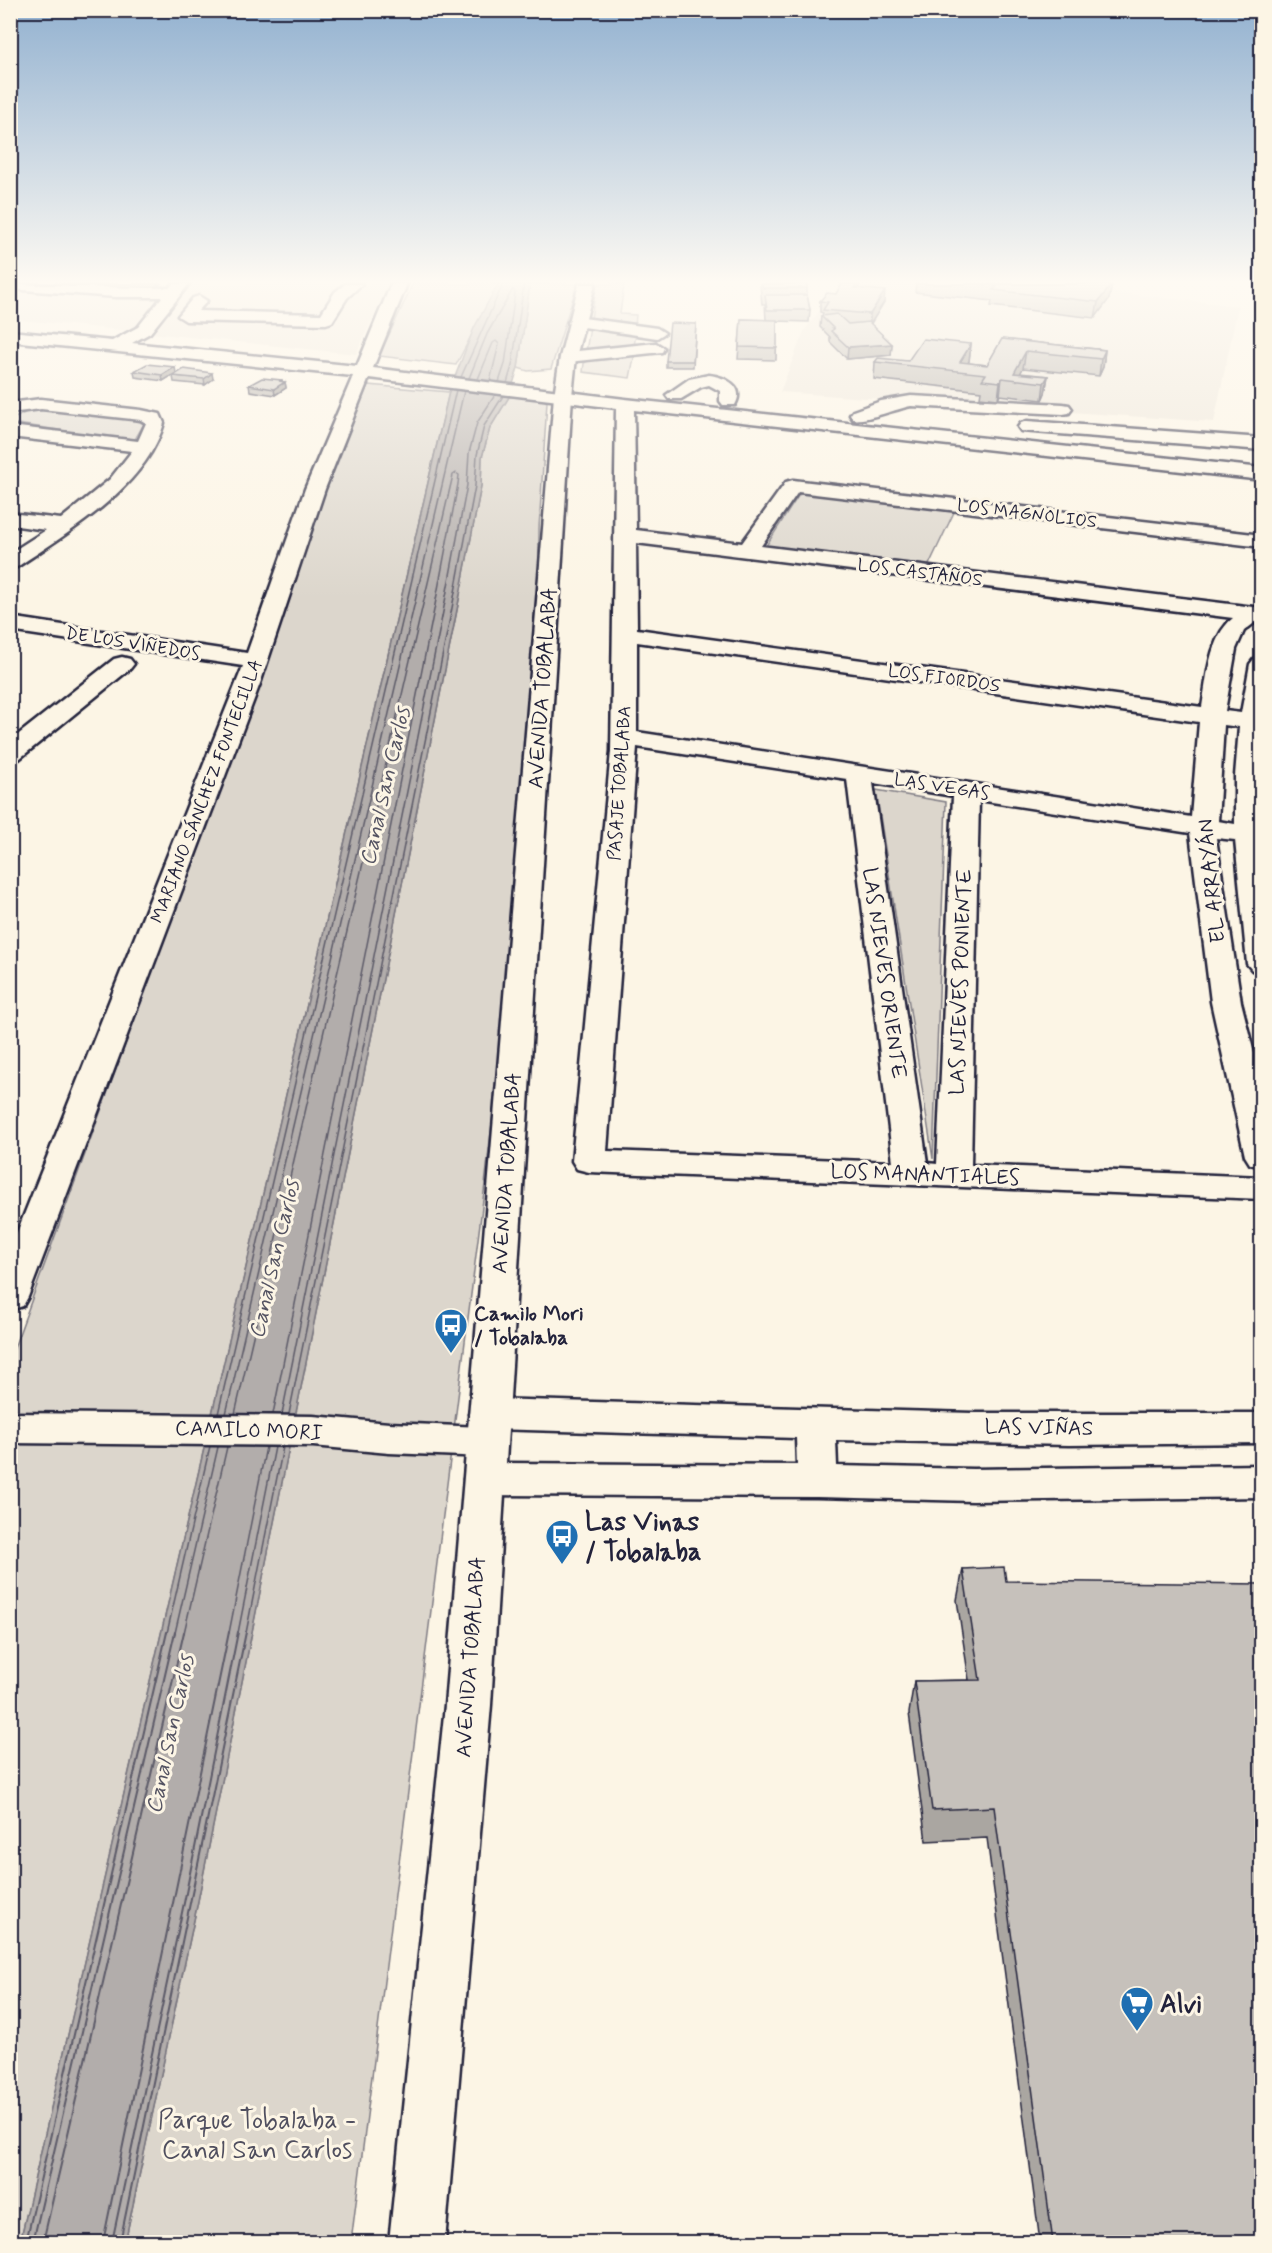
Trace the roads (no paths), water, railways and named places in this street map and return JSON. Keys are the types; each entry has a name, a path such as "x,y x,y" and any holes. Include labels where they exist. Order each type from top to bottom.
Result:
{"street":[{"name":"MARIANO SÁNCHEZ FONTECILLA","path":"10,1297 253,671 315,489 355,389"},
{"name":"AVENIDA TOBALABA","path":"417,2242 468,1705 564,389"},
{"path":"565,389 1262,474"},
{"path":"565,389 625,404 680,402 705,406 709,403 707,398 729,401 764,412 859,415 963,423"},
{"path":"680,402 687,389"},
{"path":"728,389 729,401"},
{"path":"859,415 888,405 911,401 1083,410"},
{"path":"10,408 48,404 141,415 154,418 155,423 134,465 114,487 65,526 10,563"},
{"name":"PASAJE TOBALABA","path":"589,1161 623,737 626,634 625,404"},
{"path":"1107,416 1153,436"},
{"path":"1009,426 1262,444"},
{"path":"10,431 144,447"},
{"name":"LOS MAGNOLIOS","path":"747,551 793,486 1262,541"},
{"path":"10,519 65,526"},
{"name":"LOS CASTAÑOS","path":"625,535 1214,609 1253,620"},
{"name":"EL ARRAYÁN","path":"1253,620 1228,638 1225,649 1212,716 1203,827 1210,895 1226,1002 1262,1156"},
{"name":"DE LOS VIÑEDOS","path":"10,624 253,671"},
{"name":"LOS FIORDOS","path":"626,634 1256,722"},
{"name":"DE LOS VIÑEDOS","path":"10,754 133,666 88,659"},
{"name":"EL ARRAYÁN","path":"1262,664 1256,722 1246,781 1254,835 1262,964"},
{"name":"DE LOS VIÑEDOS","path":"191,673 253,671"},
{"name":"LAS VEGAS","path":"623,737 1254,835"},
{"name":"LAS NIEVES ORIENTE","path":"859,773 911,1173"},
{"name":"LAS NIEVES PONIENTE","path":"954,1174 966,790"},
{"name":"LOS MANANTIALES","path":"589,1161 1262,1188"},
{"path":"816,1424 817,1481"},
{"name":"LAS VIÑAS","path":"486,1445 816,1424 1178,1430 1262,1428"},
{"name":"CAMILO MORI","path":"10,1428 194,1428 313,1431 486,1445"},
{"path":"486,1445 817,1481 973,1485 1262,1481"}],"water":[{"name":"Canal San Carlos","path":"450,389 511,389 490,428 482,457 481,486 457,610 197,1906 125,2242 20,2242"}],"place":[{"name":"Camilo Mori / Tobalaba","path":"451,1354"},
{"name":"Las Vinas / Tobalaba","path":"562,1565"},
{"name":"Alvi","path":"1137,2032"}],"park label":[{"name":"Parque Tobalaba - Canal San Carlos","path":"257,2134"}]}
